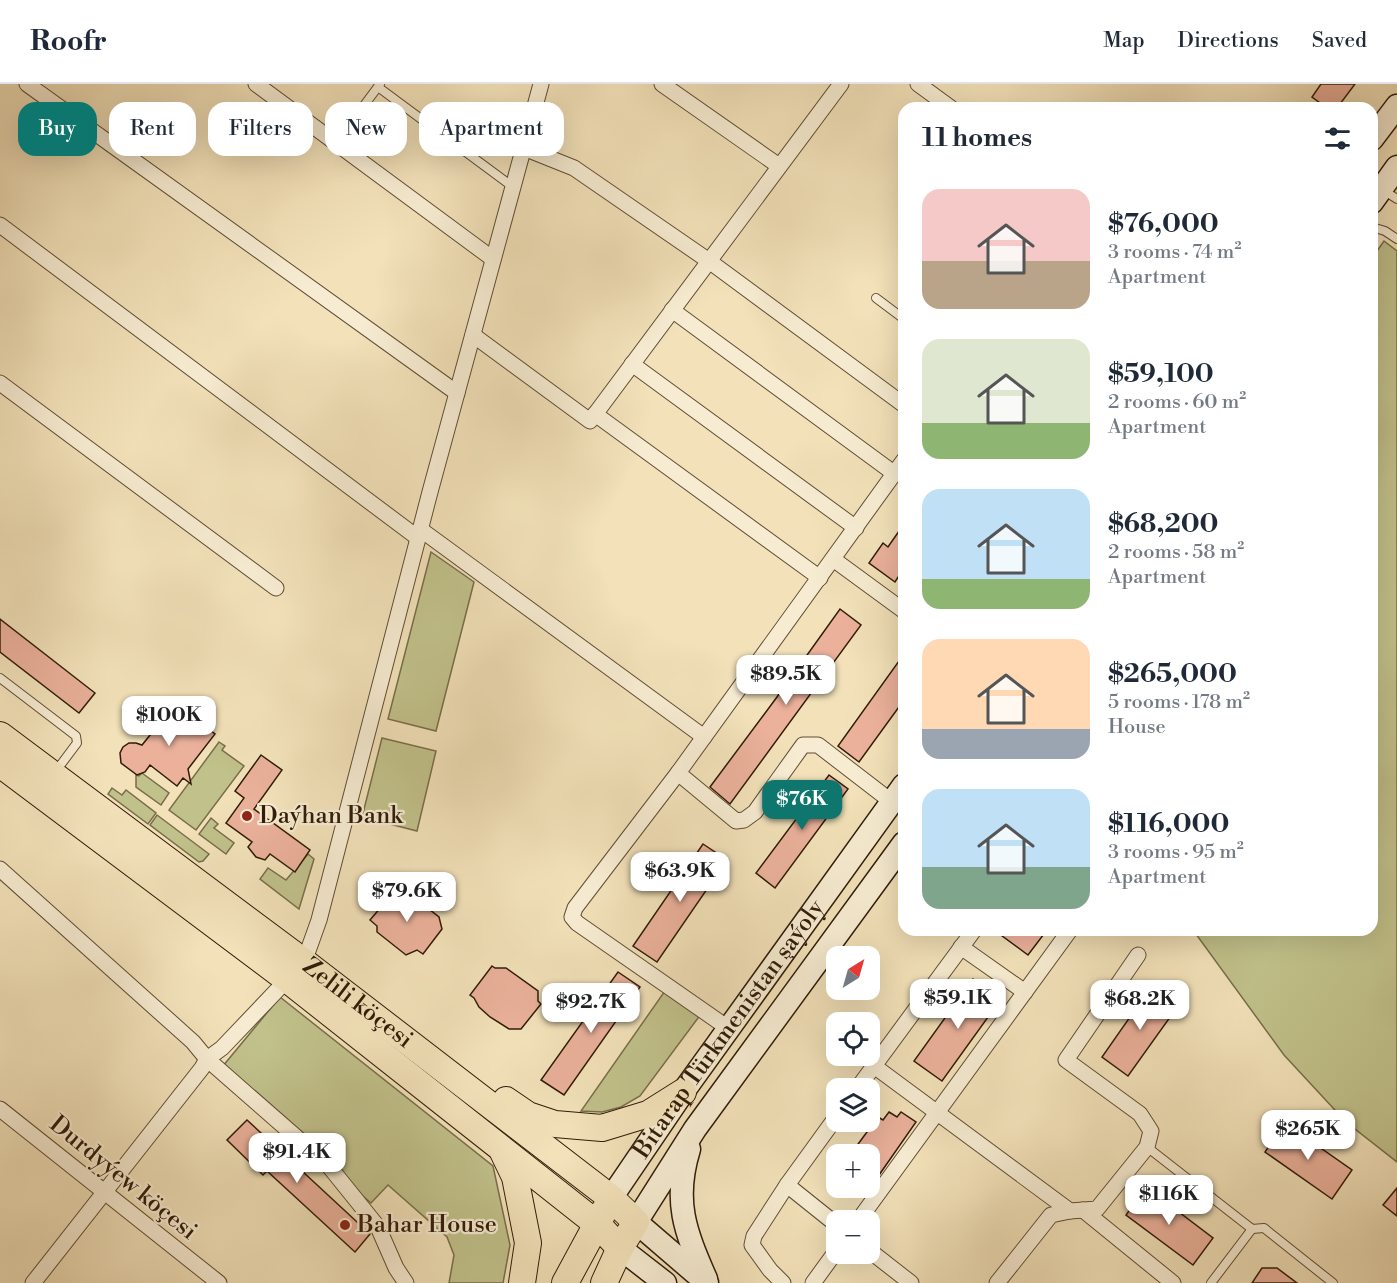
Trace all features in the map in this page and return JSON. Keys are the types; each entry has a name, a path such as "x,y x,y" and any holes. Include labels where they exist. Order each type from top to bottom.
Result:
{"main road":[{"path":"1378,132 1397,106"},
{"path":"1384,197 1397,168"},
{"name":"Zelili köçesi","path":"0,735 296,971 502,1149 597,1224 620,1248 665,1283"},
{"name":"Zelili köçesi","path":"0,764 296,971 445,1070 611,1198 708,1283"},
{"name":"Bitarap Türkmenistan şaýoly","path":"565,1283 611,1198 683,1092 898,794"},
{"name":"Bitarap Türkmenistan şaýoly","path":"604,1283 620,1248 695,1129 898,851"},
{"path":"445,1070 459,1067 528,1115 555,1124 602,1128 648,1114 683,1092"},
{"path":"695,1129 683,1171 681,1207 708,1283"},
{"path":"502,1149 515,1177 528,1243 522,1283"}],"street":[{"path":"27,84 457,393"},
{"path":"256,84 325,135"},
{"path":"536,102 541,84"},
{"path":"662,84 779,166"},
{"path":"473,335 590,421 841,84"},
{"path":"918,84 943,102"},
{"path":"354,156 494,259"},
{"path":"33,1283 207,1059 222,1048 296,971 319,920 419,533 522,156"},
{"path":"544,156 574,168 709,261 898,401"},
{"path":"0,225 419,533 704,737"},
{"path":"672,310 895,474"},
{"path":"632,364 856,528"},
{"path":"0,383 276,588"},
{"path":"595,414 820,578"},
{"path":"728,1029 572,917 575,908 678,773 898,469"},
{"path":"833,559 898,607"},
{"path":"678,773 736,821 744,820 755,812 803,745 818,745 898,794"},
{"path":"0,869 193,1041 207,1059 328,1165 378,1227 396,1268 406,1283"},
{"path":"880,1058 969,936"},
{"path":"866,1210 1066,936"},
{"path":"961,947 1025,992"},
{"path":"997,1283 1051,1215 1097,1209 1147,1147 1151,1131 1140,1114 1066,1060 1138,955"},
{"path":"865,1078 874,1066 937,1113 1077,1210 1173,1283"},
{"name":"Durdyýew köçesi","path":"0,1109 219,1283"},
{"path":"783,1283 770,1270 752,1245 757,1227 826,1131"},
{"path":"787,1185 826,1216"},
{"path":"880,1259 911,1283"},
{"path":"813,1283 827,1264"}],"lane":[{"path":"367,102 379,86 513,187"},
{"path":"1378,229 1397,240"},
{"path":"876,298 898,314"},
{"path":"0,678 76,736 76,743 53,775"},
{"path":"1147,1147 1252,1228 1264,1228 1334,1283"},
{"path":"1211,1283 1252,1228"}],"green space":[{"path":"1384,241 1397,251 1397,1162 1346,1122 1284,1055 1197,936 1378,936 1378,250"},
{"path":"431,552 474,582 436,731 388,719"},
{"path":"382,738 436,751 417,831 362,817"},
{"path":"219,742 225,746 222,750 244,766 196,830 169,810"},
{"path":"142,773 169,793 161,805 136,787 136,775 139,776"},
{"path":"112,788 122,795 126,790 156,813 148,824 108,794"},
{"path":"157,815 209,854 203,861 199,862 150,825"},
{"path":"211,818 218,824 214,828 234,843 226,854 199,834"},
{"path":"308,854 314,859 299,909 260,879 268,868 286,880"},
{"path":"667,988 701,1014 640,1096 621,1107 602,1112 581,1111"},
{"path":"280,997 493,1166 510,1245 503,1283 449,1283 454,1255 447,1237 388,1185 371,1203 218,1072"}],"building":[{"path":"1321,84 1355,84 1342,102 1319,102 1312,97"},
{"path":"898,533 898,577 895,582 869,563 883,543 888,547"},
{"path":"840,609 861,625 730,804 710,787"},
{"path":"0,619 95,693 79,713 0,652"},
{"path":"898,662 898,708 859,762 838,746"},
{"path":"175,704 215,734 188,769 191,784 183,778 177,786 150,765 145,772 137,775 121,763 120,753 129,743 142,745"},
{"name":"Daýhan Bank","path":"261,755 282,770 254,809 310,850 295,872 270,854 265,860 256,857 248,847 252,842 226,823 244,798 235,791"},
{"path":"829,775 848,789 775,888 756,873"},
{"path":"703,844 727,860 657,962 633,946"},
{"path":"407,892 439,917 442,929 423,954 417,950 406,955 377,932 377,926 370,920 393,893"},
{"path":"1002,936 1042,936 1028,955"},
{"path":"492,966 506,968 538,991 538,1001 541,1004 521,1029 509,1029 490,1017 470,995"},
{"path":"618,972 640,987 564,1095 541,1080"},
{"path":"973,979 1001,999 942,1081 914,1061"},
{"path":"1151,987 1178,1006 1128,1076 1102,1057"},
{"path":"889,1112 897,1117 901,1112 916,1122 880,1174 880,1144 858,1144 867,1132 880,1132 880,1118 883,1120"},
{"path":"247,1120 370,1234 355,1252 267,1171 263,1175 227,1140"},
{"path":"1285,1123 1352,1170 1332,1199 1265,1152"},
{"path":"1146,1187 1213,1238 1193,1265 1126,1215"},
{"path":"1397,1188 1397,1216 1383,1205"},
{"path":"1262,1268 1277,1268 1297,1283 1252,1283"}],"place":[{"name":"Daýhan Bank","path":"247,816"},
{"name":"Bahar House","path":"345,1225"}]}
